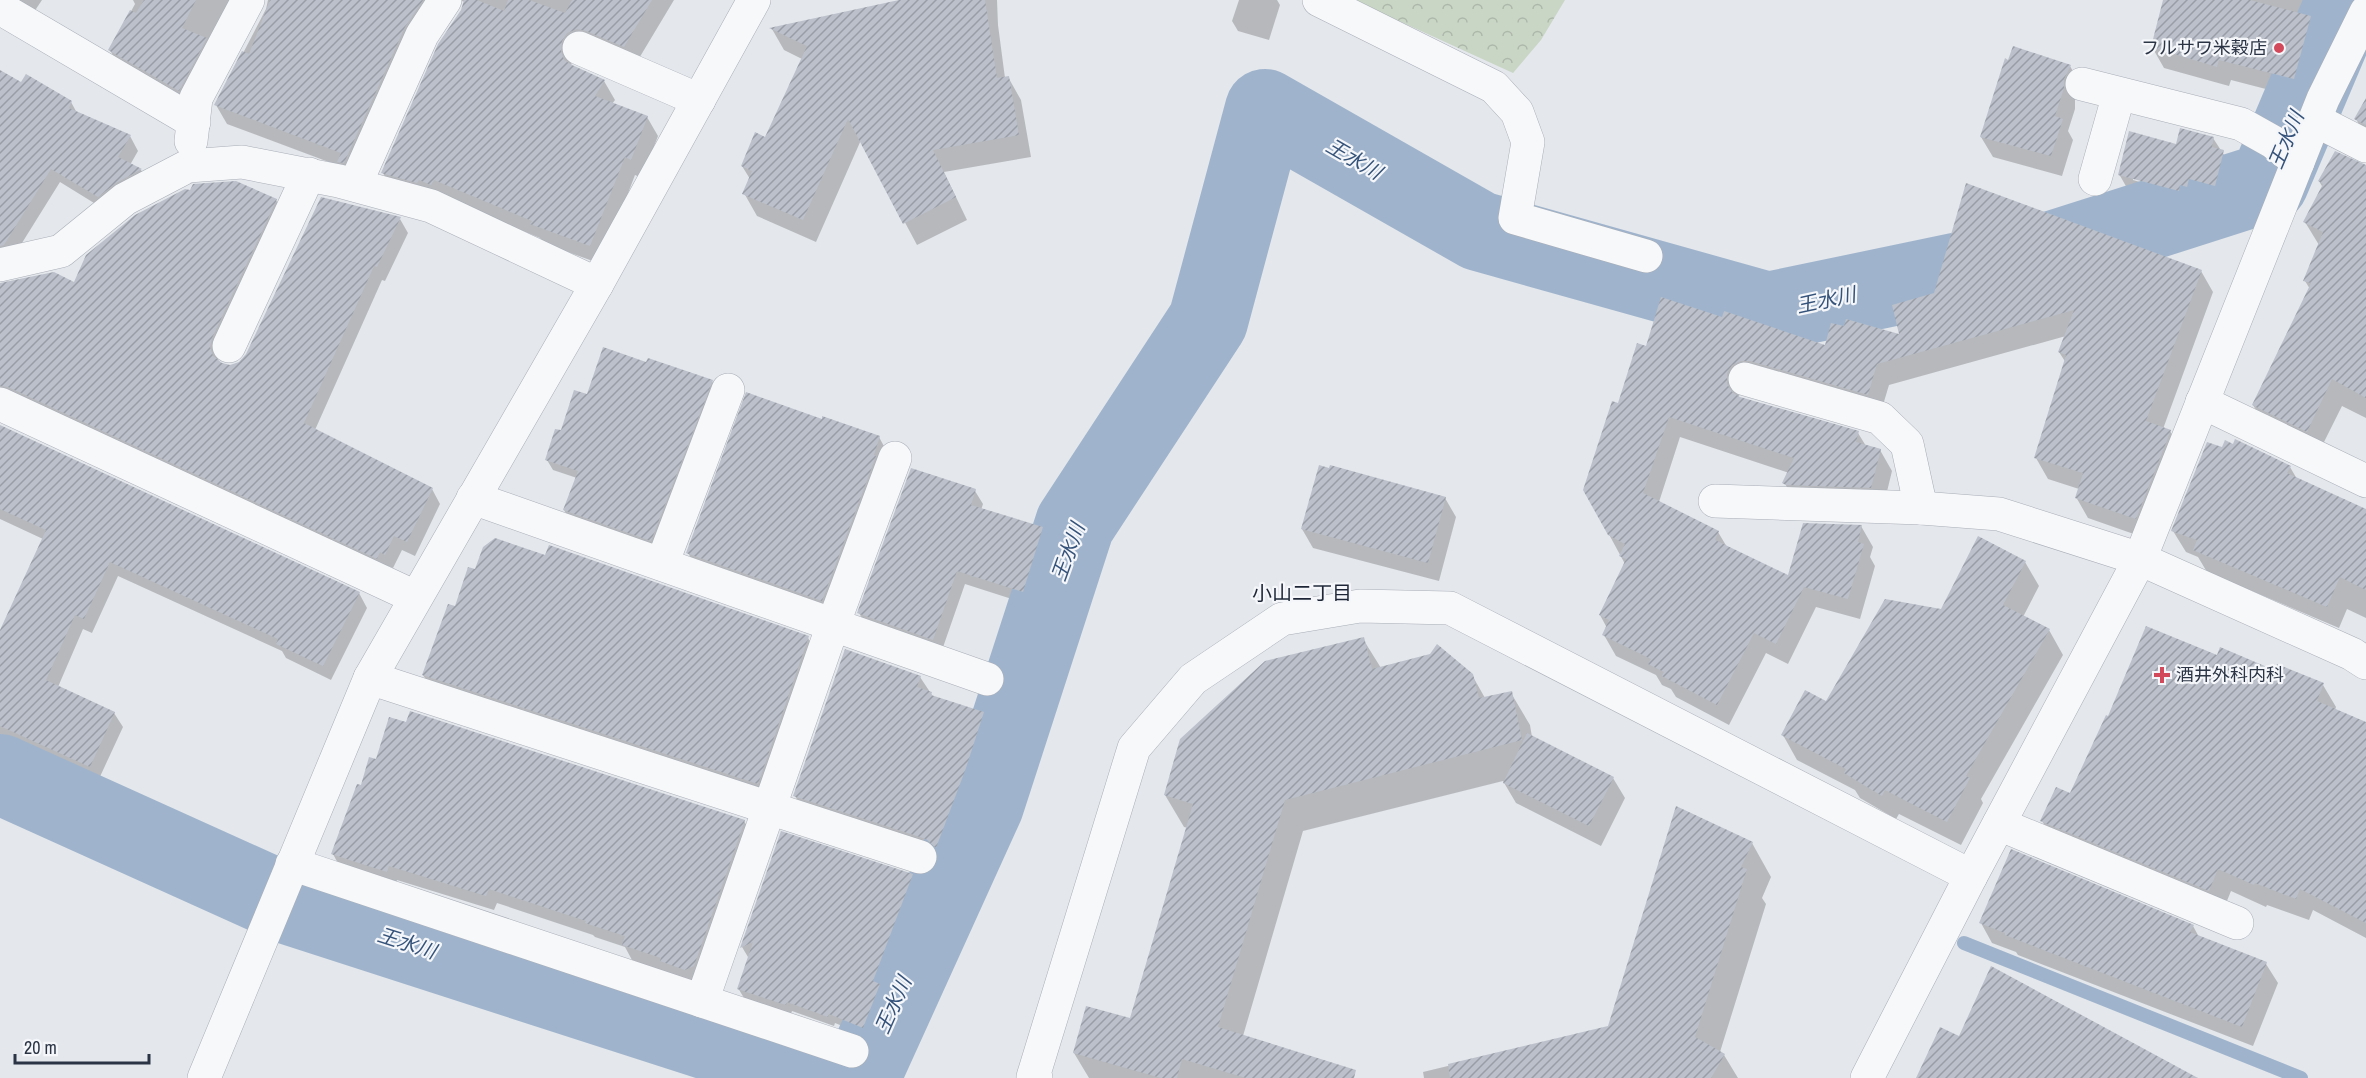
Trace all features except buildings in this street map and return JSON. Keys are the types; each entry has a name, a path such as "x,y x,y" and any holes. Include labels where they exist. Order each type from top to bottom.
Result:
{"street":[{"path":"188,166 196,98 248,0"},
{"path":"355,185 422,35 445,0"},
{"path":"204,1078 370,678 597,284 754,0"},
{"path":"1319,0 1494,87 1502,95 1517,112 1528,142 1515,218 1646,256"},
{"path":"0,8 194,122"},
{"path":"1868,1078 1971,876 2140,559 2202,402 2287,153 2315,120 2366,12"},
{"path":"579,48 699,100"},
{"path":"2082,84 2241,124 2287,153"},
{"path":"2095,179 2119,94"},
{"path":"2315,120 2366,146"},
{"path":"0,266 61,251 125,199 188,166 242,162 309,174 430,206 597,284"},
{"path":"230,346 309,174"},
{"path":"1745,379 1880,418 1907,444 1920,508"},
{"path":"662,564 728,390"},
{"path":"2202,402 2366,481"},
{"path":"0,404 415,597"},
{"path":"702,1001 833,625 895,458"},
{"path":"473,498 987,680"},
{"path":"1715,501 1920,508 1999,514 2140,559 2352,654 2366,663"},
{"path":"1036,1078 1033,1077 1134,748 1193,679 1282,619 1360,606 1450,608 1971,876"},
{"path":"370,678 920,857"},
{"path":"1999,824 2237,923"},
{"path":"292,864 852,1051"}],"green space":[{"path":"1353,0 1565,0 1541,40 1513,73"}],"waterway":[{"name":"王水川","path":"860,1078 984,805 1075,524 1208,321 1265,109 1479,231 1768,312 2037,256 2269,182 2346,0"},
{"name":"王水川","path":"0,774 290,905 826,1078"},
{"path":"1964,943 2301,1078"}],"place":[{"name":"フルサワ米穀店","path":"2279,48"},
{"name":"酒井外科内科","path":"2162,675"}],"district":[{"name":"小山二丁目","path":"1302,593"}]}
